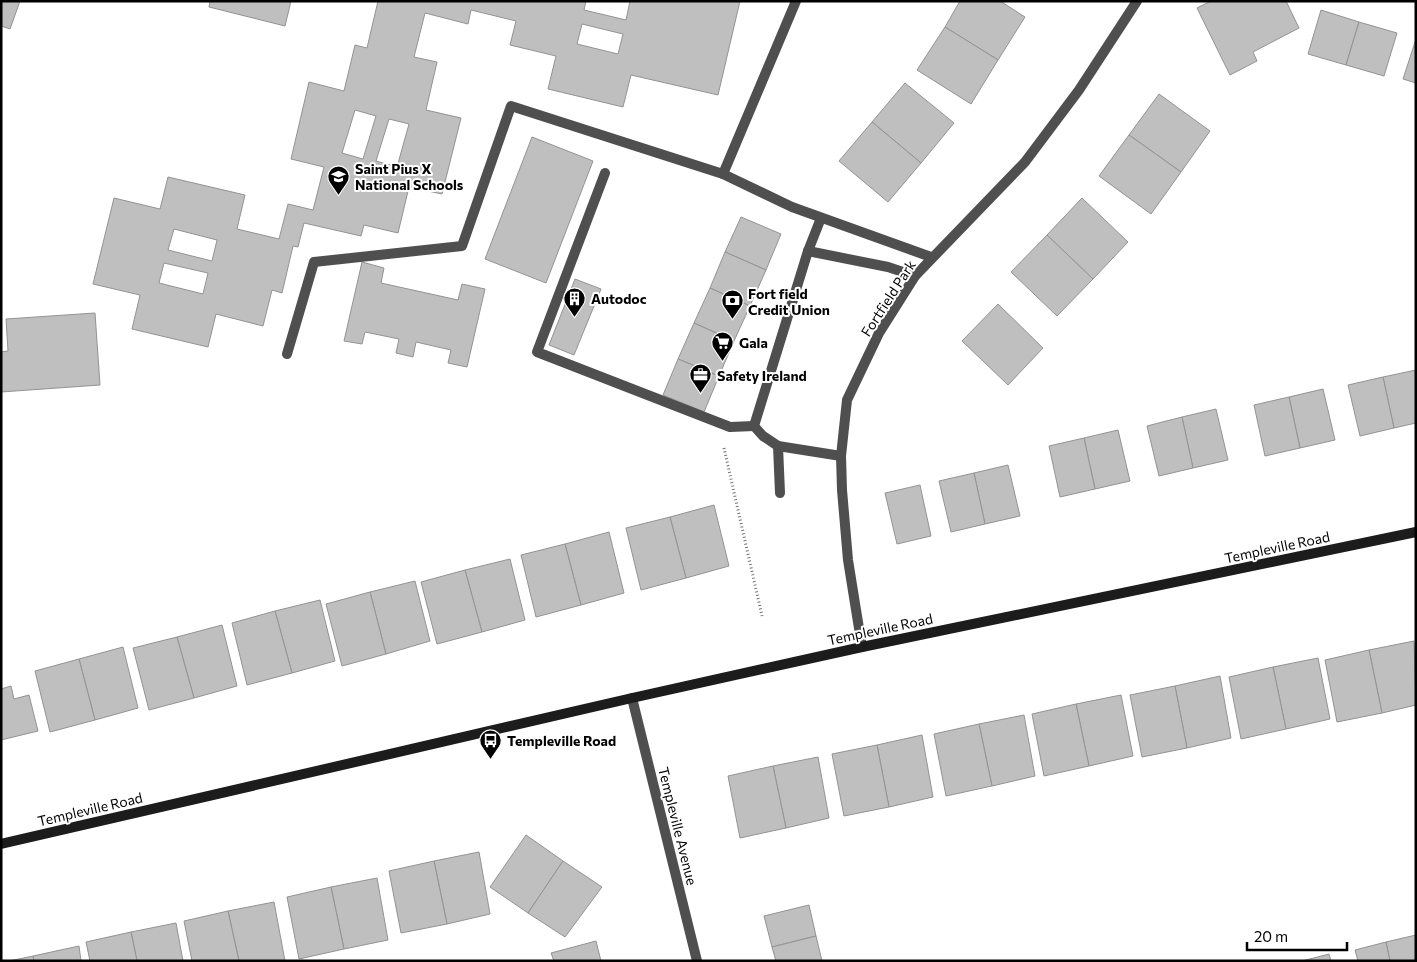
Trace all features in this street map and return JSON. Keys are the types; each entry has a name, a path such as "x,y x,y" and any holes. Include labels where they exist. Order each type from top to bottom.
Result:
{"main road":[{"name":"Templeville Road","path":"1,844 632,698 862,647 1416,532"}],"street":[{"path":"723,174 796,1"},
{"name":"Fortfield Park","path":"862,647 848,560 841,456 847,400 879,333 915,276 931,257 1026,162 1079,90 1137,1"},
{"path":"287,354 314,262 462,246 511,106 723,174 792,208 931,257"},
{"path":"605,173 538,352 718,423 730,427 754,426"},
{"path":"754,426 808,251 821,218"},
{"path":"808,251 888,267 915,276"},
{"path":"754,426 763,436 778,446 841,456"},
{"path":"778,446 780,493"},
{"name":"Templeville Avenue","path":"632,698 697,961"}],"path":[{"path":"718,423 762,616"}],"building":[{"path":"1,1 20,1 10,29 1,26"},
{"path":"210,1 291,1 285,26 209,7"},
{"path":"378,1 586,1 584,10 626,20 630,1 740,1 718,95 631,75 623,107 548,89 556,56 510,45 516,21 471,10 468,24 425,13 414,57 437,62 426,110 461,118 442,194 409,187 398,233 364,225 361,236 304,223 298,247 293,246 282,293 272,290 263,326 216,314 208,347 132,329 140,295 93,284 114,198 160,209 168,177 245,195 237,229 279,239 288,204 313,210 324,167 291,159 309,82 344,91 355,45 367,48","holes":["582,24 623,34 618,54 577,44","355,110 376,116 363,159 342,153","389,119 409,124 397,167 376,161","174,229 217,240 212,261 168,250","164,263 208,273 203,294 159,283"]},
{"path":"960,1 1000,1 1025,17 998,60 945,27"},
{"path":"1211,1 1286,1 1299,28 1253,52 1257,61 1230,75 1197,8"},
{"path":"1321,10 1359,22 1346,65 1308,54"},
{"path":"1359,22 1397,33 1384,76 1346,65"},
{"path":"945,27 998,60 971,104 917,70"},
{"path":"1416,39 1416,83 1403,79"},
{"path":"905,83 954,123 921,163 872,122"},
{"path":"1159,94 1210,131 1181,172 1129,135"},
{"path":"872,122 921,163 888,202 839,161"},
{"path":"1129,135 1181,172 1151,214 1099,176"},
{"path":"532,137 593,161 546,283 485,259"},
{"path":"1082,198 1128,242 1093,279 1047,235"},
{"path":"741,217 781,234 766,270 725,252"},
{"path":"1047,235 1093,279 1057,316 1011,272"},
{"path":"725,252 766,270 750,306 710,288"},
{"path":"362,262 384,268 381,283 458,300 462,284 485,289 467,367 448,363 451,350 416,342 413,357 396,353 399,339 365,332 362,344 344,341"},
{"name":"Autodoc","path":"575,279 601,289 574,355 549,345"},
{"path":"710,288 750,306 734,341 694,323"},
{"path":"998,304 1043,348 1008,385 962,341"},
{"path":"95,313 100,385 1,392 1,352 8,351 6,319"},
{"path":"694,323 734,341 719,376 678,359"},
{"path":"678,359 719,376 704,412 663,395"},
{"path":"1416,370 1416,423 1394,428 1383,377"},
{"path":"1383,377 1394,428 1360,436 1348,385"},
{"path":"1323,389 1335,440 1300,448 1289,397"},
{"path":"1289,397 1300,448 1265,456 1254,405"},
{"path":"1216,409 1228,460 1193,468 1182,417"},
{"path":"1182,417 1193,468 1159,476 1147,426"},
{"path":"1118,430 1130,481 1095,489 1084,438"},
{"path":"1084,438 1095,489 1060,497 1049,446"},
{"path":"1008,465 1020,516 985,524 974,473"},
{"path":"974,473 985,524 951,532 939,481"},
{"path":"920,485 931,536 897,544 885,493"},
{"path":"714,505 729,566 686,578 670,517"},
{"path":"670,517 686,578 641,590 626,528"},
{"path":"609,532 624,593 581,605 565,544"},
{"path":"565,544 581,605 536,617 521,555"},
{"path":"510,559 525,620 482,632 465,570"},
{"path":"465,570 482,632 437,644 421,582"},
{"path":"415,581 430,641 386,654 370,592"},
{"path":"370,592 386,654 342,666 326,604"},
{"path":"320,600 335,661 292,673 275,611"},
{"path":"275,611 292,673 247,685 232,623"},
{"path":"222,625 237,686 194,698 177,637"},
{"path":"177,637 194,698 149,710 133,648"},
{"path":"1414,641 1416,705 1382,713 1369,650"},
{"path":"123,647 138,708 95,720 79,659"},
{"path":"1369,650 1382,713 1337,722 1325,660"},
{"path":"1318,658 1330,719 1286,729 1273,667"},
{"path":"79,659 95,720 50,732 35,671"},
{"path":"1273,667 1286,729 1241,739 1229,677"},
{"path":"1220,676 1231,738 1187,748 1175,686"},
{"path":"11,686 14,699 29,695 38,731 1,740 1,689"},
{"path":"1175,686 1187,748 1142,757 1130,695"},
{"path":"1121,695 1133,756 1089,766 1076,704"},
{"path":"1076,704 1089,766 1044,776 1032,714"},
{"path":"1024,715 1035,776 992,786 979,724"},
{"path":"979,724 992,786 946,796 934,734"},
{"path":"922,735 933,797 889,807 877,745"},
{"path":"877,745 889,807 844,816 832,754"},
{"path":"818,757 829,818 786,828 773,766"},
{"path":"773,766 786,828 740,838 728,776"},
{"path":"526,835 563,861 528,913 490,887"},
{"path":"479,852 490,914 447,924 434,861"},
{"path":"434,861 447,924 401,933 389,871"},
{"path":"563,861 602,887 565,937 528,913"},
{"path":"377,878 388,940 344,949 331,887"},
{"path":"331,887 344,949 299,959 287,897"},
{"path":"274,902 285,961 239,961 228,911"},
{"path":"809,905 816,936 772,947 764,916"},
{"path":"228,911 239,961 192,961 184,921"},
{"path":"176,923 183,961 137,961 131,932"},
{"path":"131,932 137,961 90,961 86,942"},
{"path":"1416,935 1416,961 1390,961 1386,942"},
{"path":"816,936 822,961 776,961 772,947"},
{"path":"596,941 601,961 554,961 551,953"},
{"path":"1386,942 1390,961 1358,961 1355,950"},
{"path":"79,946 81,961 34,961 33,956"},
{"path":"1329,954 1331,961 1302,961"},
{"path":"33,956 34,961 9,961"}],"place":[{"name":"Saint Pius X National Schools","path":"339,195"},
{"name":"Autodoc","path":"575,317"},
{"name":"Fort field Credit Union","path":"732,320"},
{"name":"Gala","path":"723,361"},
{"name":"Safety Ireland","path":"701,394"},
{"name":"Templeville Road","path":"491,759"}]}
